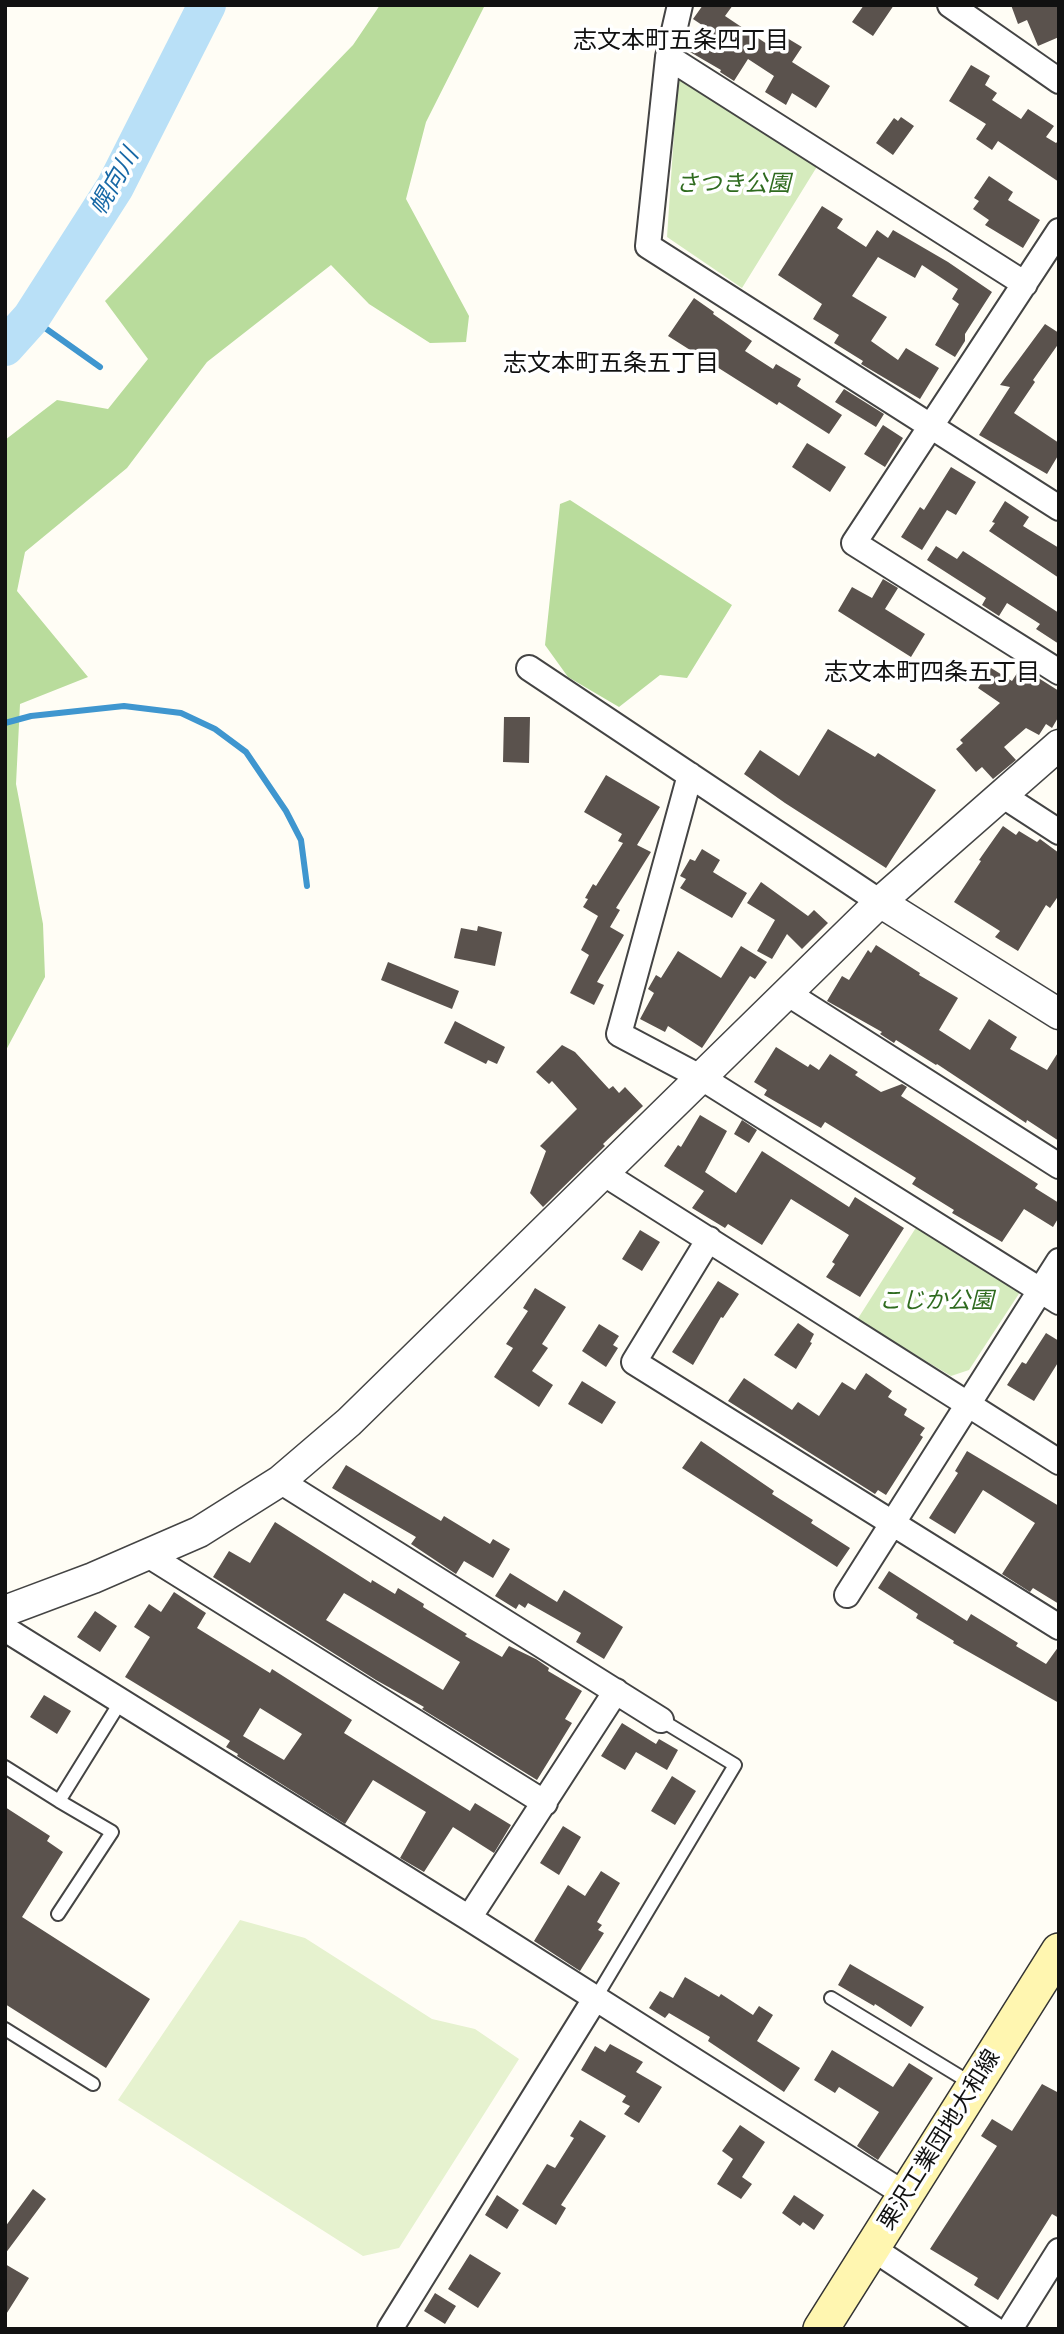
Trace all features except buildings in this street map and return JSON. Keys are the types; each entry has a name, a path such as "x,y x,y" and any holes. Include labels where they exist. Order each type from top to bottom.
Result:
{"main road":[{"name":"栗沢工業団地大和線","path":"821,2329 974,2085 1054,1971"}],"street":[{"path":"680,5 668,57 648,246 1059,508"},
{"path":"950,5 1059,81"},
{"path":"668,57 1024,284"},
{"path":"1059,231 854,543 1059,672"},
{"path":"529,668 880,902 1059,1014"},
{"path":"5,1611 199,1532 280,1481 349,1422 880,902 1059,745"},
{"path":"690,775 619,1034 702,1078 1050,1297"},
{"path":"1002,795 1059,832"},
{"path":"787,993 1059,1166"},
{"path":"603,1174 1059,1462"},
{"path":"709,1239 634,1362 1059,1627"},
{"path":"847,1595 967,1404 1050,1297 1059,1261"},
{"path":"280,1481 661,1720"},
{"path":"148,1555 545,1802"},
{"path":"5,1629 906,2195"},
{"path":"469,1919 616,1691"},
{"path":"390,2329 595,1999"},
{"path":"872,2248 994,2329"},
{"path":"1010,2329 1059,2251"}],"lane":[{"path":"59,1801 121,1701"},
{"path":"595,1999 735,1765 661,1720"},
{"path":"5,1767 112,1832 58,1914"},
{"path":"831,1998 974,2085"},
{"path":"5,2029 93,2084"}],"green space":[{"path":"380,5 485,5 426,122 406,199 469,316 466,342 430,343 369,304 331,265 207,362 127,468 25,552 17,591 88,677 20,704 16,784 43,924 45,977 5,1052 5,440 57,400 108,409 148,359 105,301 353,45"},
{"name":"さつき公園","path":"678,75 818,165 742,288 667,237"},
{"path":"570,500 732,605 687,678 660,675 619,707 568,677 545,645 560,504"},
{"name":"こじか公園","path":"917,1226 1022,1289 969,1370 951,1376 857,1320"},
{"path":"240,1920 305,1938 432,2019 475,2029 519,2059 399,2248 363,2256 118,2100"}],"waterway":[{"name":"幌向川","path":"5,347 31,318 115,187 207,5"},
{"path":"31,318 100,367"},
{"path":"5,723 31,716 124,706 181,713 215,729 246,752 286,811 301,840 307,886"}],"district":[{"name":"志文本町五条四丁目","path":"681,41"},
{"name":"志文本町五条五丁目","path":"611,364"},
{"name":"志文本町四条五丁目","path":"932,673"}]}
